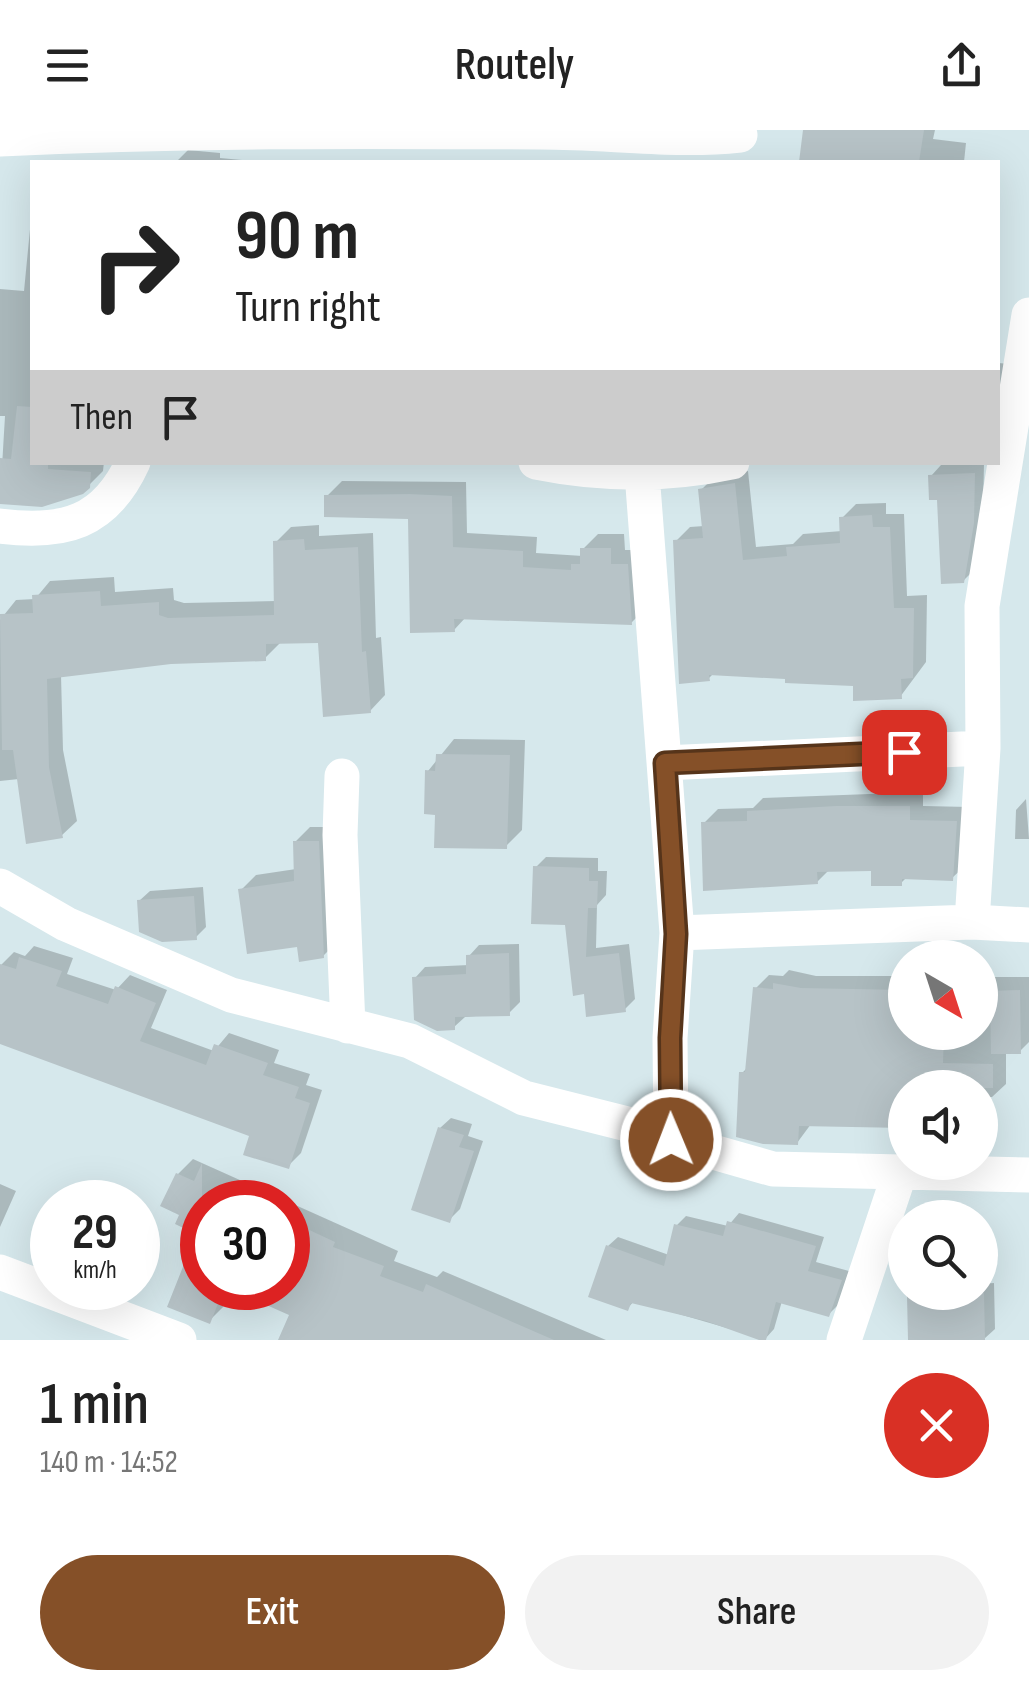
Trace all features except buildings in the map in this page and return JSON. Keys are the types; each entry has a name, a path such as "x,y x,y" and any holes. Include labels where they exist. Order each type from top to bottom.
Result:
{"street":[{"path":"122,130 128,160"},
{"path":"0,138 122,130 557,132 740,142"},
{"path":"1000,449 1003,423 1028,331"},
{"path":"0,526 85,522 118,494 131,465"},
{"path":"551,465 642,473 707,465"},
{"path":"972,922 983,748 982,606 998,465"},
{"path":"642,473 676,934 670,1038 671,1140"},
{"path":"665,763 983,748"},
{"path":"342,776 340,835 348,1026"},
{"path":"0,886 66,924 231,996 410,1042 524,1098 652,1130 671,1140 773,1169 888,1172"},
{"path":"676,934 972,922 1029,925"},
{"path":"998,1174 1029,1175"},
{"path":"844,1340 897,1180"},
{"path":"0,1272 179,1340"}],"route":[{"path":"671,1140 670,1038 676,934 665,763 904,752"}]}
